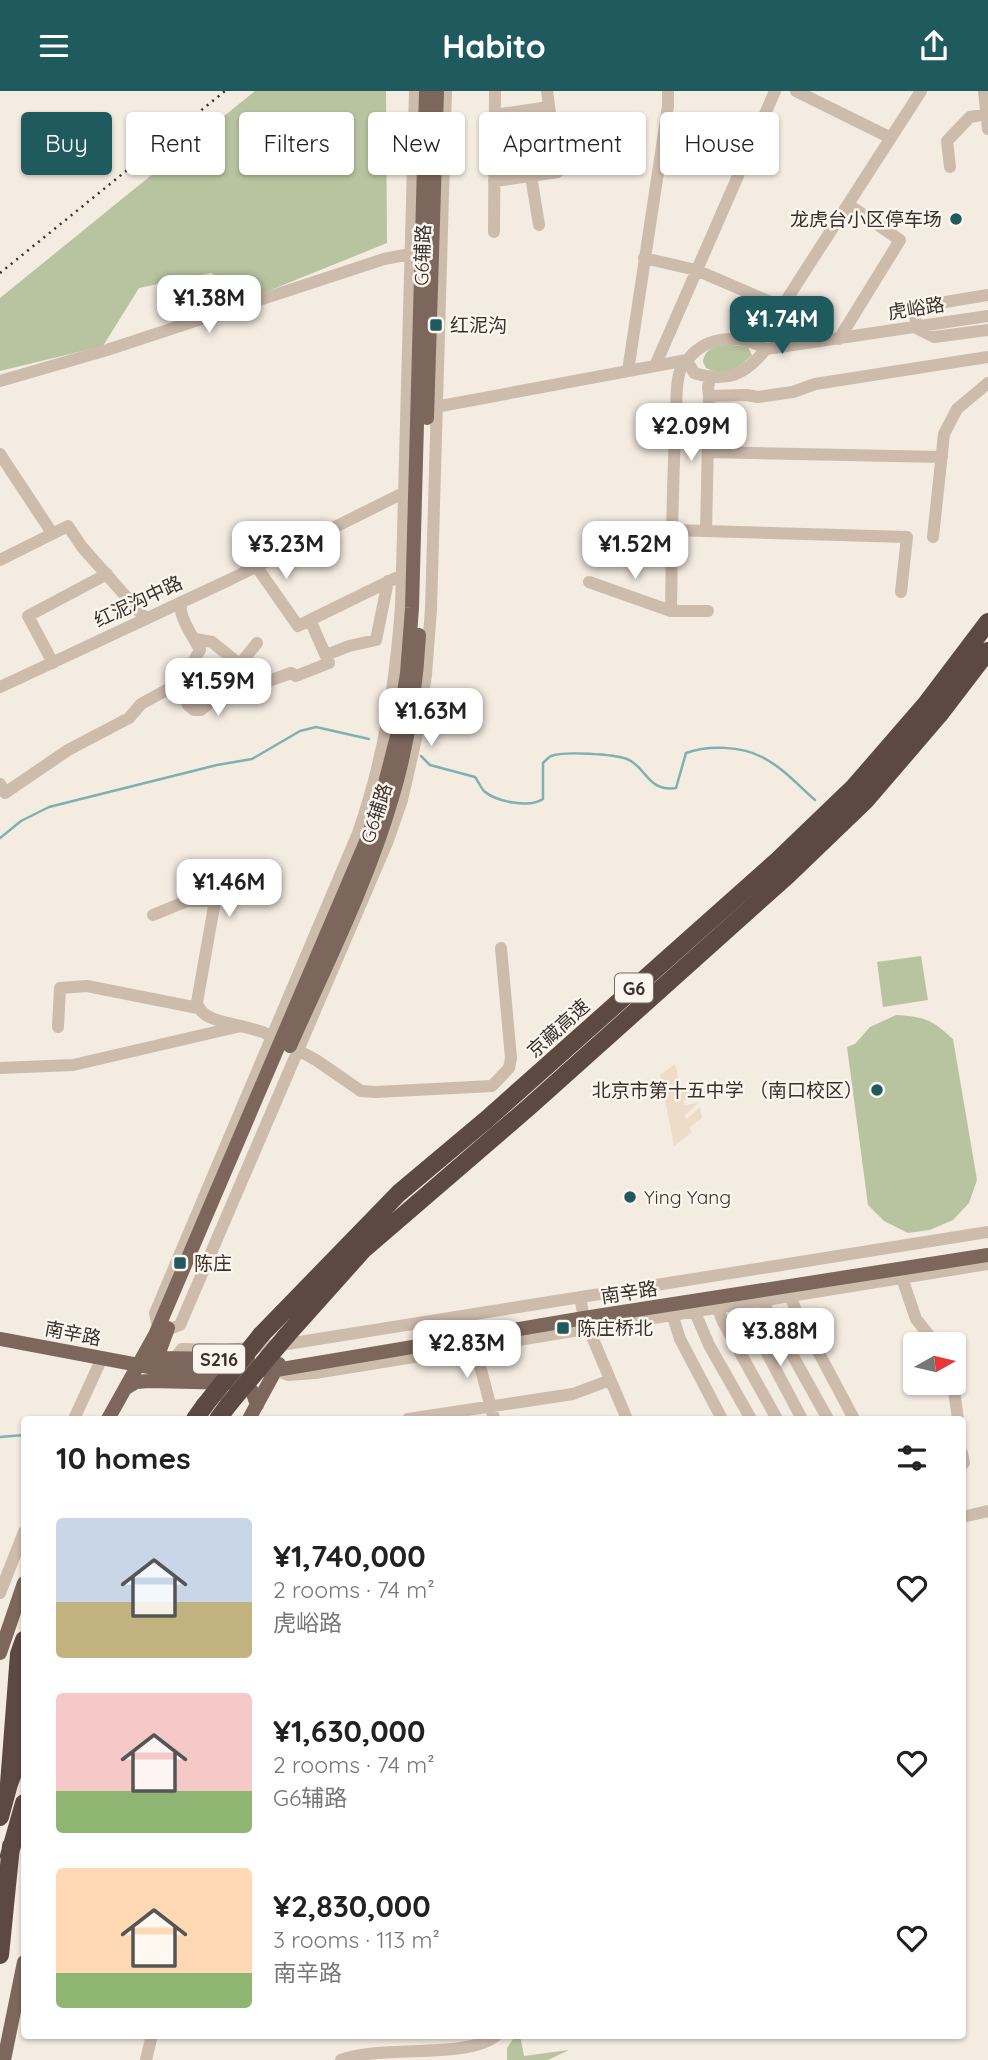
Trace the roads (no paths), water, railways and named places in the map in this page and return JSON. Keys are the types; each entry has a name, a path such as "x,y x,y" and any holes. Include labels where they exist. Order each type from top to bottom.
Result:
{"highway":[{"name":"京藏高速","path":"200,1412 261,1335 399,1192 486,1120 746,889 854,787 926,704 988,622"},
{"name":"京藏高速","path":"220,1416 363,1250 529,1107 768,893 866,800 939,715 988,651"},
{"path":"9,1784 21,1648"},
{"path":"0,1817 21,1751"},
{"path":"0,1889 21,1813"},
{"path":"0,1955 11,1846"}],"main road":[{"name":"G6辅路","path":"286,1044 383,795 404,694 412,608 426,91"},
{"name":"G6辅路","path":"110,1416 163,1329 286,1044 378,840 392,798 407,737 417,674 432,407 437,91"},
{"name":"南辛路","path":"279,1365 988,1246"},
{"name":"南辛路","path":"279,1365 478,1341 583,1313 988,1255"},
{"name":"南辛路","path":"0,1339 102,1358 146,1360"},
{"name":"S216","path":"146,1360 175,1358 279,1365 251,1416"},
{"path":"146,1360 165,1370 279,1365"},
{"path":"126,1388 136,1382 149,1381 237,1383 252,1391 257,1405"},
{"path":"0,1653 21,1592"},
{"path":"4,2060 21,1977"}],"street":[{"name":"G6辅路","path":"286,1044 372,792 386,733 396,672 405,492 415,91"},
{"name":"G6辅路","path":"432,407 446,91"},
{"path":"494,112 495,91"},
{"path":"494,181 558,172 547,91"},
{"path":"628,371 668,106 668,91"},
{"path":"655,366 775,91"},
{"path":"796,91 891,138"},
{"path":"687,360 694,373 710,378 723,378 753,366 782,307 921,91"},
{"path":"984,91 988,129"},
{"path":"515,112 549,107"},
{"path":"950,167 947,141 970,117 987,115"},
{"path":"494,175 494,232"},
{"path":"531,176 539,225"},
{"path":"839,339 900,240 849,205"},
{"path":"0,380 107,350 384,258 410,254"},
{"path":"644,258 696,270 782,307"},
{"path":"988,295 915,307 916,328 934,337 988,330"},
{"name":"虎峪路","path":"687,360 696,349 722,339 735,339 762,347 839,339 988,316"},
{"path":"709,396 758,397 793,392 816,383 988,357"},
{"path":"432,407 687,360"},
{"path":"671,611 675,440 680,370 687,360"},
{"path":"706,531 710,378"},
{"path":"933,537 944,435 957,408 988,383"},
{"path":"708,452 942,457"},
{"path":"0,454 52,533"},
{"name":"红泥沟中路","path":"0,688 405,492"},
{"path":"0,560 68,526 82,547 146,619"},
{"path":"672,530 907,537 901,592"},
{"path":"256,566 298,626 402,575"},
{"path":"53,663 28,616 107,574"},
{"path":"326,655 376,640 388,581"},
{"path":"589,582 671,611 708,611"},
{"path":"2,791 68,750 129,718 141,704 181,683 200,650 180,609 181,602"},
{"path":"195,639 212,642 263,683 291,673 296,677 329,663 310,620"},
{"path":"181,683 188,705 194,710 201,710 257,643"},
{"path":"153,915 187,901 215,901 197,1002 203,1014 286,1044 316,1060 360,1091 376,1093 492,1086 509,1068 511,1058 501,949"},
{"path":"58,1027 60,988 87,986 198,1008"},
{"path":"0,1067 73,1065 241,1026"},
{"path":"583,1313 988,1232"},
{"path":"175,1358 182,1349 227,1350 287,1339 583,1313 672,1314 988,1264"},
{"path":"902,1278 916,1319 926,1332"},
{"path":"790,1295 852,1416"},
{"path":"761,1300 826,1416"},
{"path":"742,1302 800,1416"},
{"path":"717,1306 722,1320 775,1416"},
{"path":"694,1310 709,1345 749,1416"},
{"path":"583,1313 621,1416"},
{"path":"672,1314 680,1339 720,1416"},
{"path":"279,1365 287,1339"},
{"path":"478,1341 480,1366 493,1413"},
{"path":"75,1416 102,1358"},
{"path":"450,1416 493,1413 573,1394 610,1380"},
{"path":"955,1395 958,1416"},
{"path":"966,1516 988,1511"},
{"path":"0,1593 21,1540"},
{"path":"146,2060 151,2039"},
{"path":"153,2060 157,2039"},
{"path":"341,2060 366,2054 461,2052 488,2045 493,2039"}],"waterway":[{"path":"0,838 21,821 49,807 217,765 252,759 300,731 316,727 369,739"},
{"path":"421,756 430,765 475,777 489,795 505,801 530,803 543,799 543,763 557,754 620,757 634,763 653,783 666,788 676,788 686,753 704,749 735,749 754,753 769,761 815,800"},
{"path":"0,1437 21,1435"}],"railway":[{"path":"0,273 225,91"}],"place":[{"name":"龙虎台小区停车场","path":"956,219"},
{"name":"红泥沟","path":"436,325"},
{"name":"北京市第十五中学 （南口校区）","path":"877,1090"},
{"name":"Ying Yang","path":"630,1197"},
{"name":"陈庄","path":"180,1263"},
{"name":"陈庄桥北","path":"563,1328"}]}
